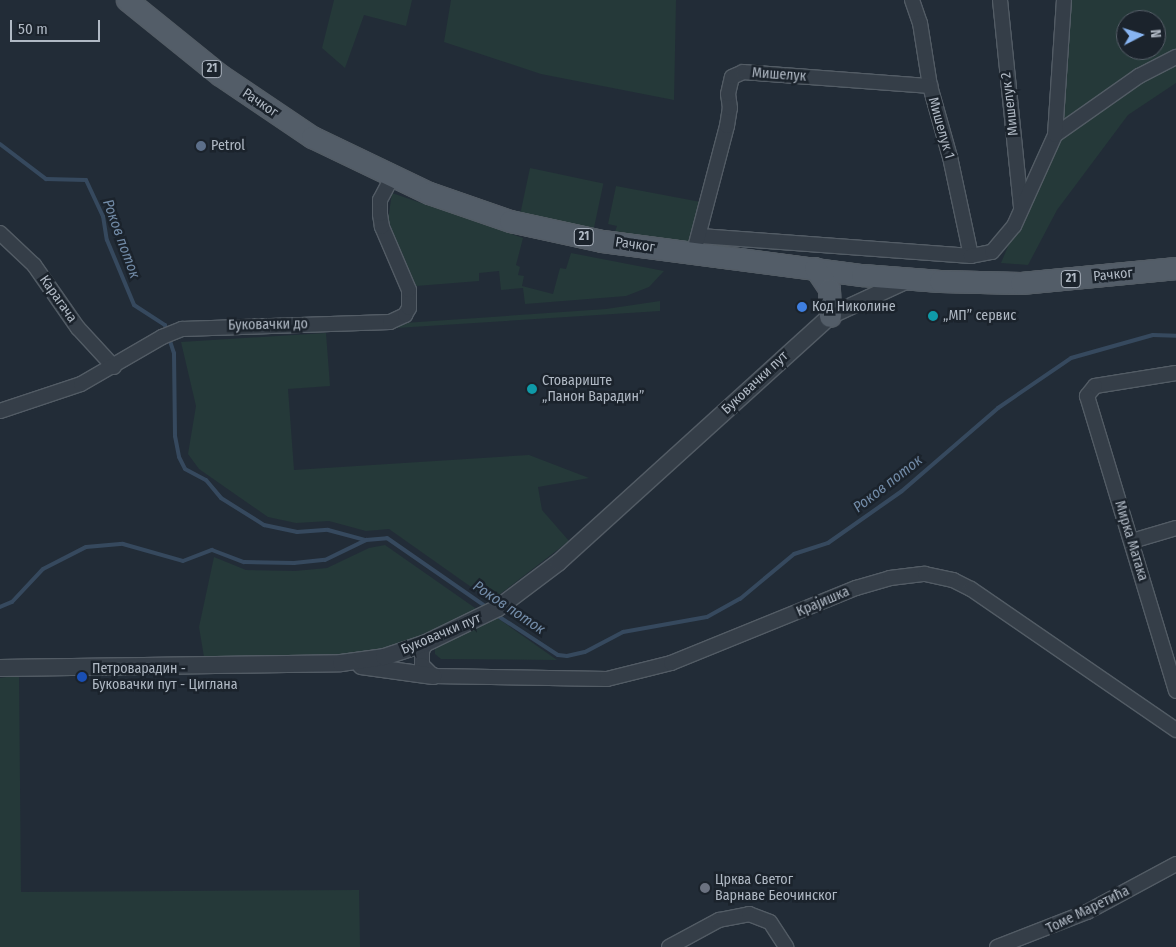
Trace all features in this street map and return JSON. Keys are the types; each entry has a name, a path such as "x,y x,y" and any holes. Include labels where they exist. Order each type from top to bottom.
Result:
{"main road":[{"name":"Рачког","path":"127,0 200,61 278,116 312,137 392,177 460,205 510,221 602,240 696,244 816,268 912,279 1021,283 1176,268"},
{"path":"816,268 829,289 830,316"}],"street":[{"name":"Мишелук 1","path":"912,0 920,23 930,86 950,157 971,256"},
{"name":"Мишелук 2","path":"1000,0 1021,209"},
{"path":"696,244 971,256 981,256 1000,246 1021,209 1055,135 1064,0"},
{"path":"1055,135 1139,76 1176,57"},
{"name":"Мишелук","path":"696,244 727,126 730,108 728,94 732,77 743,72 930,86"},
{"name":"Буковачки до","path":"0,411 49,397 114,367 162,337 182,329 390,322 405,315 409,308 409,290 382,227 380,214 380,200 392,177"},
{"name":"Карагача","path":"0,233 34,265 78,328 114,367"},
{"name":"Буковачки пут","path":"0,668 341,663 384,657 426,643 492,611 559,562 830,316 876,293 912,279"},
{"name":"Мирка Матака","path":"1176,373 1095,386 1089,390 1087,403 1132,541 1176,691"},
{"path":"1132,541 1176,528"},
{"name":"Крајишка","path":"433,676 583,680 629,675 671,663 856,588 890,578 925,574 953,580 971,590 1176,730"},
{"path":"426,643 422,651 422,665 433,676"},
{"path":"341,663 433,676"},
{"name":"Томе Маретића","path":"997,947 1047,930 1123,894 1175,864"},
{"path":"669,947 719,920 750,914 770,922 786,947"}],"green space":[{"path":"334,0 412,0 406,26 364,15 345,68 322,48"},
{"path":"451,0 676,0 674,100 541,74 444,42"},
{"path":"1065,0 1176,0 1176,83 1128,115 1057,210 1028,265 1001,263 1054,137"},
{"path":"530,168 603,184 593,234 519,219"},
{"path":"616,186 706,203 695,238 684,253 613,237 617,226 608,224"},
{"path":"392,193 523,238 516,265 520,267 518,275 524,276 522,286 553,294 560,268 566,269 571,253 664,271 649,287 626,296 525,304 523,288 501,290 499,271 479,273 479,281 416,286 388,220"},
{"path":"660,301 660,311 396,328 404,323 606,309"},
{"path":"326,333 330,386 288,389 294,470 529,455 589,478 538,487 542,510 569,541 491,601 389,529 366,531 329,521 296,523 268,517 199,469 188,454 196,406 181,342"},
{"path":"385,545 478,610 437,631 381,650 342,656 204,657 199,627 214,557 246,570 295,571 327,568 369,548"},
{"path":"496,617 557,660 441,659 435,654 435,646"},
{"path":"19,675 21,892 359,890 360,947 0,947 0,678"}],"waterway":[{"name":"Роков поток","path":"0,144 46,179 86,180 103,216 107,240 134,305 165,325 167,331"},
{"name":"Роков поток","path":"495,614 558,655 567,656 585,652 623,632 707,617 740,599 794,554 828,543 902,491 998,408 1071,358 1153,335 1176,336"},
{"name":"Роков поток","path":"169,338 174,353 175,436 179,457 185,469 206,480 221,498 264,525 297,532 328,530 366,540 387,538 488,608"},
{"path":"0,607 12,602 43,569 86,547 123,544 183,561 212,550 244,562 294,563 325,560 366,540"}],"place":[{"name":"Petrol","path":"201,146"},
{"name":"Код Николине","path":"802,307"},
{"name":"„МП” сервис","path":"933,316"},
{"name":"Стовариште „Панон Варадин”","path":"532,389"},
{"name":"Петроварадин - Буковачки пут - Циглана","path":"82,677"},
{"name":"Црква Светог Варнаве Беочинског","path":"705,888"}]}
